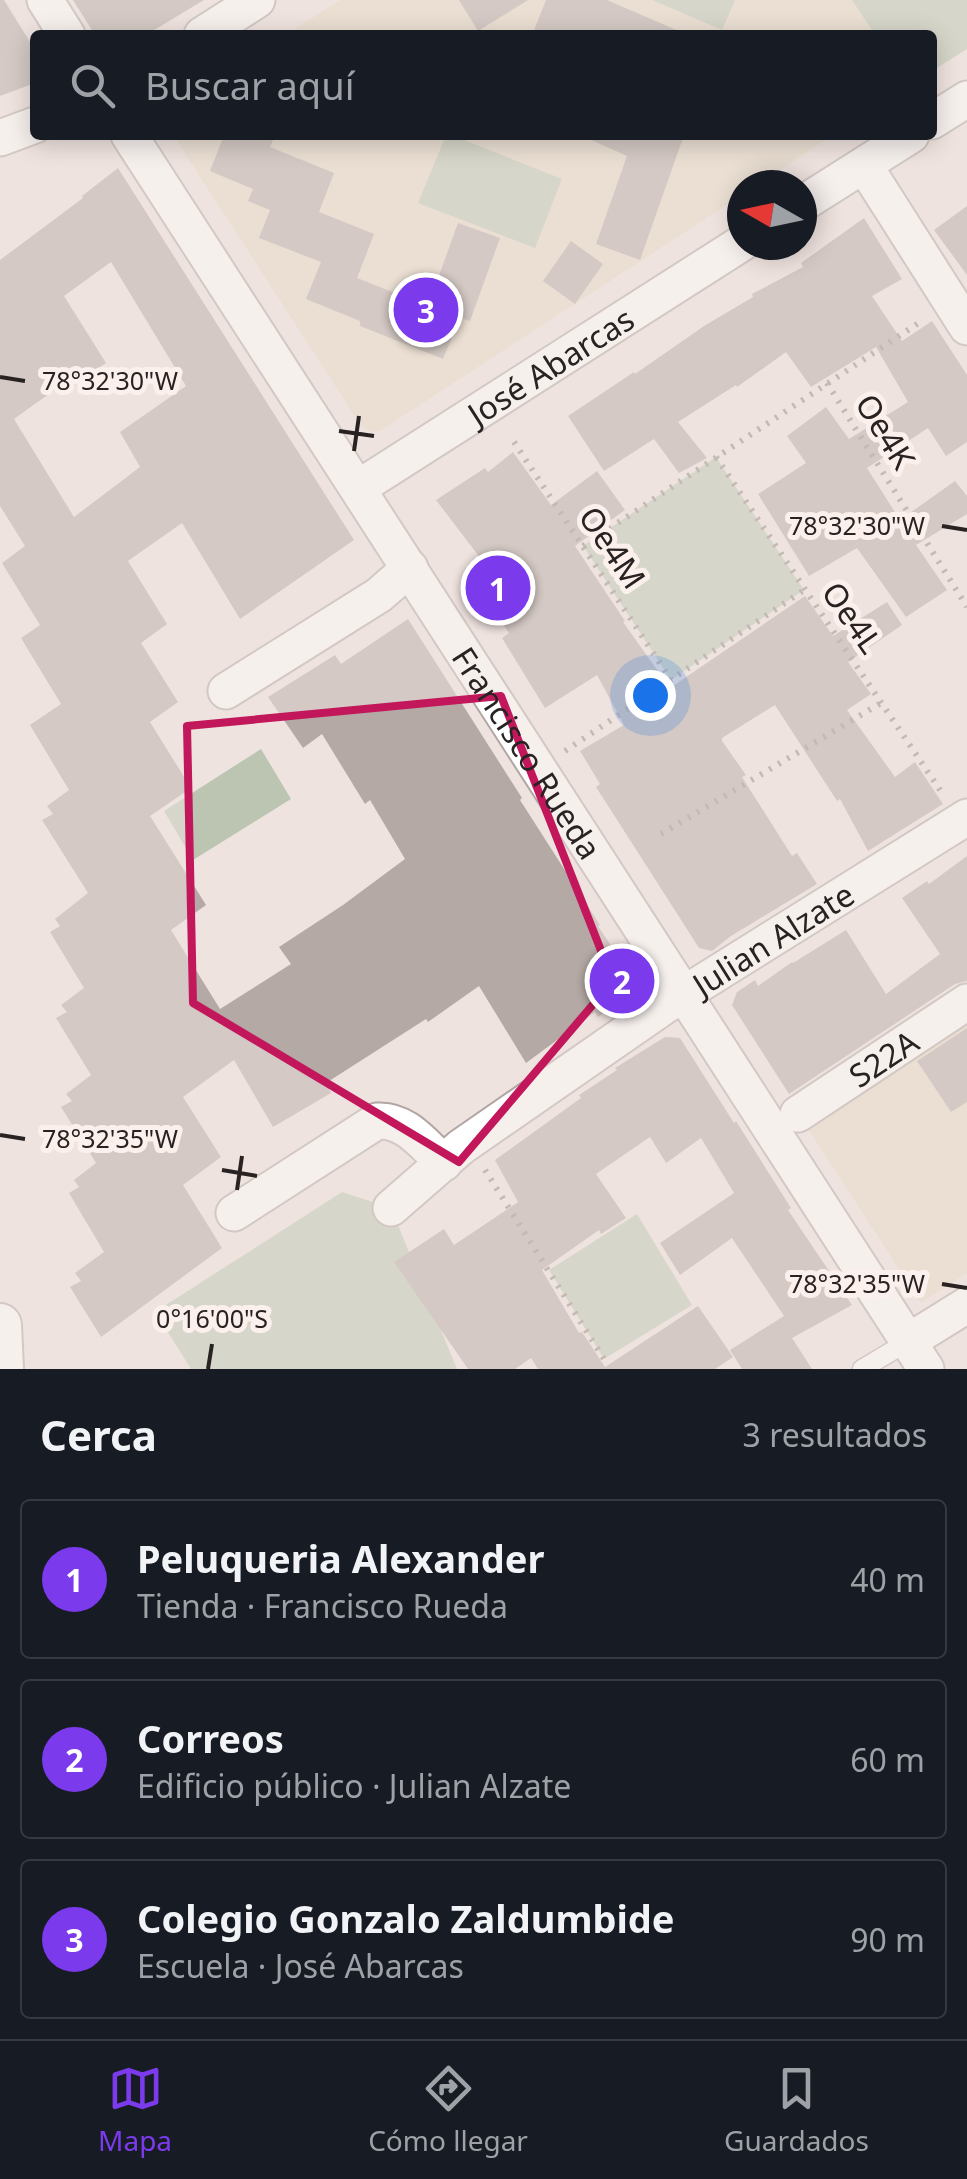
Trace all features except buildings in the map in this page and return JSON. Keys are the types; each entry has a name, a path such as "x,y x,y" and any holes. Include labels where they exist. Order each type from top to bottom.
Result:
{"street":[{"path":"45,0 64,30"},
{"path":"210,30 257,0"},
{"path":"937,118 967,99"},
{"path":"0,138 30,127"},
{"name":"Francisco Rueda","path":"133,140 918,1355"},
{"path":"817,195 902,140"},
{"path":"864,165 951,319"},
{"name":"José Abarcas","path":"358,488 727,253"},
{"path":"226,692 380,595 410,568"},
{"name":"Julian Alzate","path":"391,1208 461,1147 959,812"},
{"name":"S22A","path":"798,1114 967,1002"},
{"path":"234,1213 377,1122 401,1125 444,1162"},
{"path":"918,1355 967,1304"},
{"path":"0,1325 2,1369"}],"lane":[{"path":"862,1369 918,1355"}],"path":[{"path":"583,546 826,383 951,319"},
{"name":"Oe4K","path":"826,383 967,607"},
{"name":"Oe4M","path":"514,442 671,680"},
{"name":"Oe4L","path":"716,457 959,812"},
{"path":"565,751 804,590"},
{"path":"661,834 881,703"},
{"path":"482,1166 604,1359"}],"highlighted area":[{"path":"501,696 613,981 459,1162 193,1003 187,726"}],"shaded area":[{"path":"340,0 967,0 967,49 937,68 937,30 293,30"},
{"path":"176,140 825,140 780,170 727,170 727,205 380,431 371,432 361,426"},
{"path":"967,1020 967,1273 921,1303 806,1126"}],"green space":[{"path":"652,0 735,0 722,30"},
{"path":"852,0 967,0 967,49 937,68 937,30 872,30"},
{"path":"444,140 464,140 562,179 535,248 418,203"},
{"path":"716,457 804,590 671,680 583,546"},
{"path":"261,749 291,799 193,860 164,811"},
{"path":"342,1192 391,1208 457,1369 191,1369 155,1312"},
{"path":"637,1214 692,1305 604,1359 549,1270"}],"place":[{"name":"Colegio Gonzalo Zaldumbide","path":"426,310"},
{"name":"Peluqueria Alexander","path":"498,588"},
{"name":"Correos","path":"622,981"}]}
